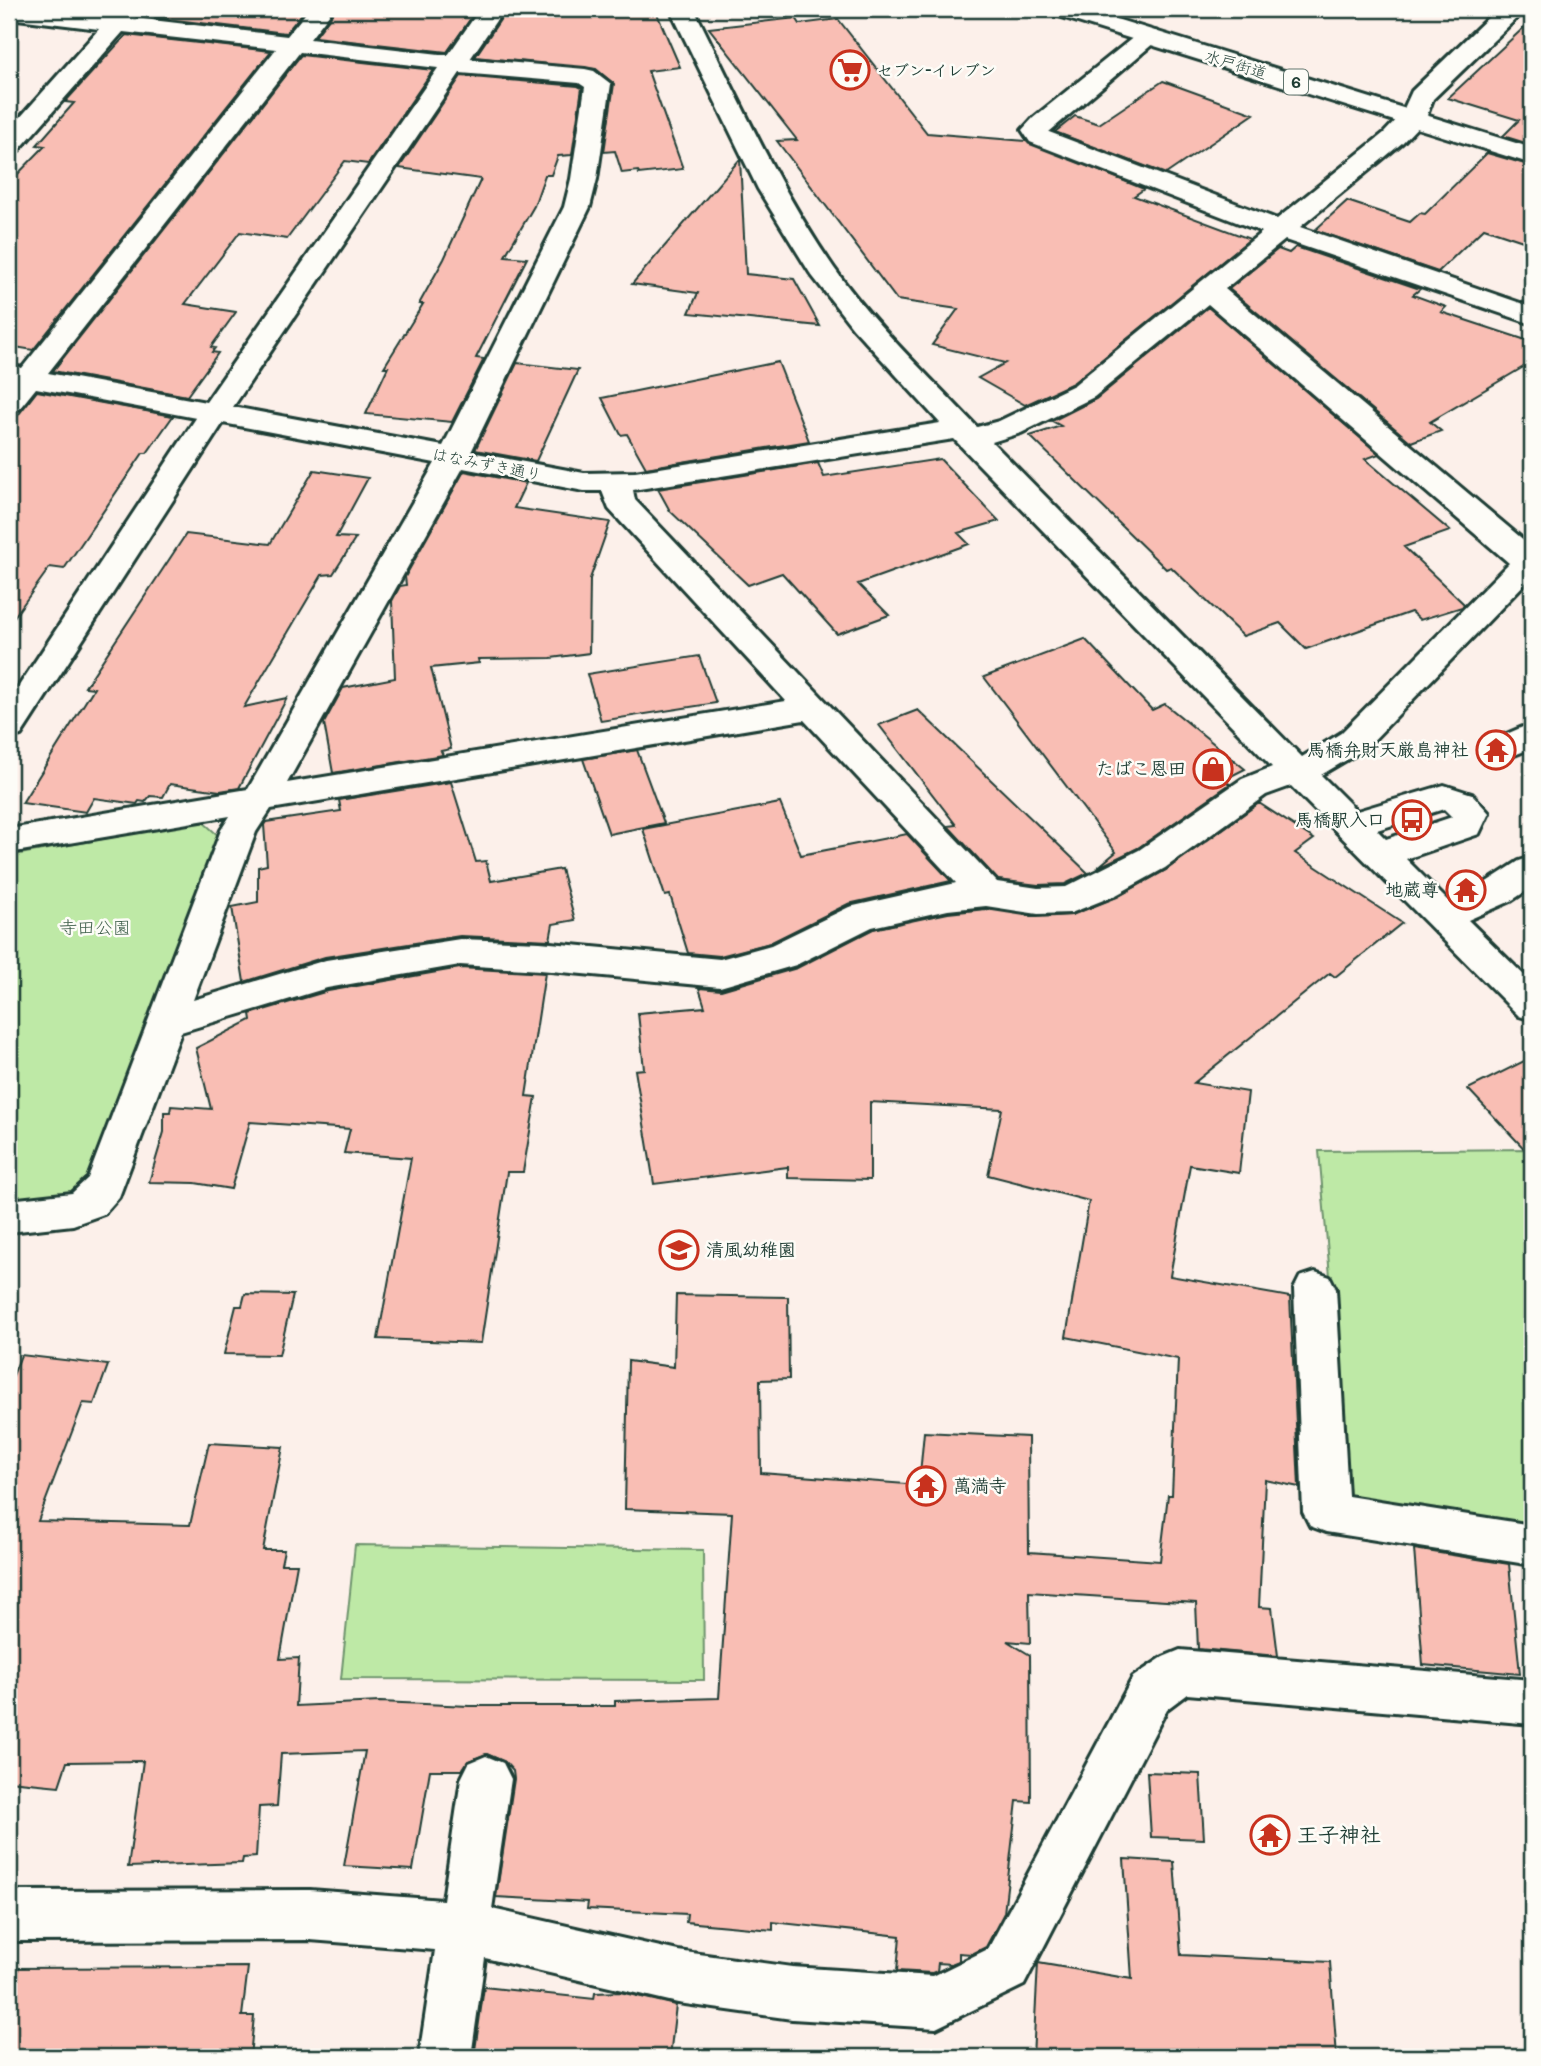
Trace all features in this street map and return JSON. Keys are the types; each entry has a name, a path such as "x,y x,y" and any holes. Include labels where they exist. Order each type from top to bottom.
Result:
{"main road":[{"path":"9,403 19,376 321,9"},
{"path":"9,727 216,412 492,9"},
{"path":"682,9 771,189 824,273 863,322 966,433 1532,1006"},
{"name":"水戸街道","path":"1060,9 1532,156"},
{"path":"165,1023 326,974 460,951 720,973 783,955 862,916 948,897 986,893 1038,901 1070,900 1103,887 1152,859 1254,787 1319,763 1353,741 1531,560 1208,289 1393,138 1413,118 1421,96 1503,10 1532,21"},
{"path":"9,11 124,16 292,45 585,76 598,84 577,207 453,457 261,798 239,830 105,1186 90,1203 73,1209 9,1216"},
{"path":"9,145 124,16"},
{"path":"1149,37 1042,123 1035,130 1039,137 1279,229 1532,316"},
{"name":"はなみずき通り","path":"19,376 584,482 616,483 960,429 973,438 1010,427 1084,391 1208,289"},
{"path":"616,483 620,502 986,893"},
{"path":"9,841 812,708"},
{"path":"1352,825 1444,797 1460,802 1471,813 1466,825 1381,854"},
{"path":"1444,916 1498,892 1532,870"},
{"path":"1315,1289 1326,1512 1532,1545"},
{"path":"9,1916 310,1915 462,1927 678,1977 792,1993 936,2002 1006,1967 1150,1693 1180,1672 1532,1702"},
{"path":"445,2057 462,1927 486,1779"}],"green space":[{"name":"寺田公園","path":"202,821 221,838 88,1178 71,1195 9,1203 9,856"},
{"path":"1532,1149 1532,1534 1350,1504 1319,1151"},
{"path":"355,1545 703,1550 704,1680 341,1679"}],"building":[{"path":"149,9 306,9 286,33 142,16"},
{"path":"336,9 476,11 447,52 315,37"},
{"path":"511,9 655,9 680,67 648,71 683,169 639,174 638,171 622,173 615,151 604,152 614,84 596,69 475,57 504,14"},
{"path":"796,18 800,24 838,19 927,133 1026,141 1144,189 1134,196 1250,239 1073,383 1025,405 978,378 1005,363 932,345 958,309 897,300 777,141 797,140 709,28"},
{"path":"1532,20 1532,145 1503,136 1519,120 1448,98"},
{"path":"126,35 271,51 33,350 9,346 9,183 45,146 37,145 74,103 65,102"},
{"path":"301,55 433,70 368,164 345,161 287,239 240,232 185,304 236,312 211,347 215,348 212,352 218,353 187,396 53,371"},
{"path":"461,76 582,88 572,155 558,156 551,175 545,175 534,206 505,256 527,258 476,358 484,359 452,422 366,414 388,367 384,367 423,304 419,304 444,259 481,179 399,168"},
{"path":"1163,81 1254,114 1166,174 1055,132 1075,116 1099,124"},
{"path":"1487,153 1532,166 1532,244 1484,228 1438,272 1315,230 1347,201 1410,222 1420,213 1425,214"},
{"path":"740,159 746,274 794,279 820,326 689,313 698,293 632,284"},
{"path":"1296,247 1420,289 1413,295 1446,307 1441,312 1532,342 1532,362 1430,422 1441,431 1411,442 1229,289 1278,249 1289,253"},
{"path":"1208,307 1379,454 1365,459 1450,531 1404,547 1464,604 1462,607 1420,620 1411,612 1306,649 1280,623 1243,636 1171,567 1166,569 1030,436 1061,426 1052,421 1096,399"},
{"path":"778,362 809,441 646,468 627,434 621,435 602,398"},
{"path":"517,363 578,370 536,461 475,450"},
{"path":"37,391 173,416 147,453 143,453 64,569 50,567 9,624 9,427"},
{"path":"940,459 999,521 958,533 969,544 858,584 889,615 837,634 782,573 748,585 670,511 658,489 818,463 824,477"},
{"path":"314,470 368,478 336,537 356,538 333,574 322,575 244,707 287,698 239,788 220,791 170,784 163,797 150,796 145,802 139,801 137,804 94,798 86,812 22,803 94,688 85,687 186,534 270,544"},
{"path":"464,471 526,483 514,508 610,522 590,579 589,653 551,658 478,659 479,663 431,668 451,749 441,751 443,755 333,773 324,723 343,688 395,678 392,601 400,586 406,585 405,577"},
{"path":"1085,639 1152,710 1165,704 1245,769 1223,780 1230,784 1138,848 1097,868 1116,852 984,677"},
{"path":"699,656 716,703 601,721 587,674"},
{"path":"918,710 1088,873 1065,884 1038,885 998,880 948,826 956,825 879,725"},
{"path":"637,750 664,823 609,834 583,759"},
{"path":"451,782 476,862 486,861 491,881 561,869 575,920 553,924 550,940 460,936 325,957 244,982 232,907 258,902 258,867 267,865 266,822 341,811 339,800"},
{"path":"780,803 801,855 907,834 951,881 848,904 770,943 720,956 688,953 670,895 665,896 643,829"},
{"path":"1259,803 1314,839 1295,853 1402,923 1335,977 1330,973 1194,1083 1248,1092 1239,1173 1190,1165 1170,1276 1290,1297 1299,1487 1265,1480 1259,1607 1272,1608 1278,1656 1198,1649 1196,1603 1029,1592 1030,1643 1007,1641 1030,1655 1031,1802 1017,1801 1004,1913 986,1947 972,1954 959,1953 959,1961 951,1964 938,1963 937,1971 932,1973 897,1971 900,1936 773,1922 773,1930 686,1922 687,1914 587,1909 588,1902 496,1897 514,1779 513,1771 505,1762 487,1754 468,1761 462,1770 430,1770 413,1870 344,1866 365,1751 281,1754 277,1806 259,1807 256,1857 243,1858 242,1863 128,1867 143,1761 67,1762 59,1786 9,1781 9,1386 21,1355 108,1365 94,1404 83,1403 38,1521 190,1525 209,1443 283,1447 263,1550 284,1550 281,1564 297,1564 280,1659 299,1658 296,1706 380,1702 469,1706 615,1706 615,1701 719,1698 732,1513 625,1509 628,1361 674,1367 676,1295 788,1297 789,1379 760,1380 761,1473 919,1485 924,1432 1028,1437 1029,1552 1160,1561 1168,1495 1172,1495 1178,1359 1066,1337 1089,1201 988,1175 1002,1109 870,1102 870,1180 788,1178 788,1167 654,1184 635,1070 644,1069 638,1013 705,1007 699,988 721,990 797,968 873,929 948,913 986,909 1038,917 1072,915 1117,897 1166,870"},
{"path":"460,968 545,973 526,1096 536,1097 523,1172 507,1172 481,1343 378,1339 411,1158 344,1153 350,1129 250,1122 231,1189 195,1183 149,1182 164,1132 164,1112 170,1112 171,1106 211,1109 196,1048 251,1020 250,1014 328,991"},
{"path":"1532,1057 1532,1157 1468,1089"},
{"path":"245,1294 293,1295 279,1355 224,1354 236,1306 242,1306"},
{"path":"1414,1549 1509,1564 1520,1674 1423,1665"},
{"path":"1147,1772 1200,1774 1204,1839 1151,1837"},
{"path":"1124,1859 1174,1862 1181,1955 1330,1962 1337,2057 1033,2057 1038,1963 1132,1979"},
{"path":"248,1967 242,2016 254,2016 250,2057 9,2057 9,1968"},
{"path":"484,1987 594,1999 595,1993 620,1992 676,2005 670,2057 474,2057"}],"place":[{"name":"セブン-イレブン","path":"850,70"},
{"name":"馬橋弁財天厳島神社","path":"1496,750"},
{"name":"たばこ恩田","path":"1213,769"},
{"name":"馬橋駅入口","path":"1412,820"},
{"name":"地蔵尊","path":"1466,890"},
{"name":"清風幼稚園","path":"679,1250"},
{"name":"萬満寺","path":"926,1486"},
{"name":"王子神社","path":"1270,1835"}]}
